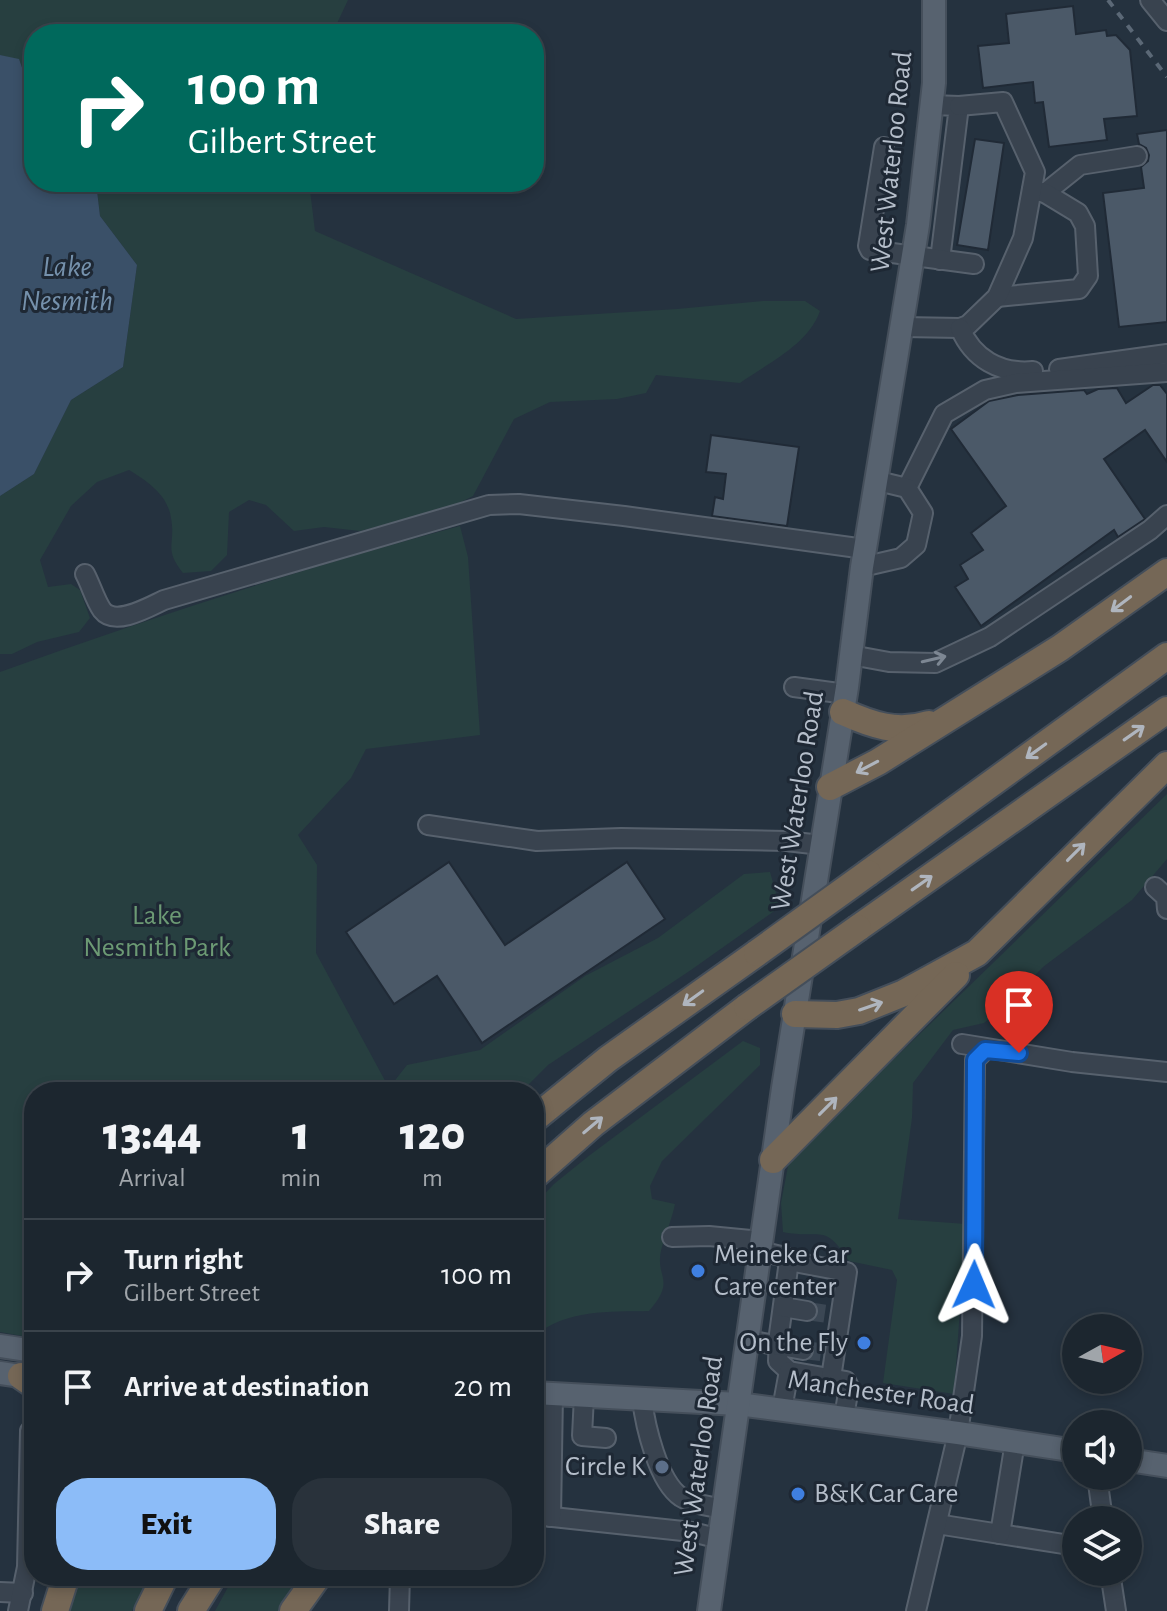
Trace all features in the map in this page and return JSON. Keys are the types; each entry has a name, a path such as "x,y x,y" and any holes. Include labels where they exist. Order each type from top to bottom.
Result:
{"highway":[{"path":"830,787 878,762 1060,648 1167,572"},
{"path":"544,1111 608,1059 1167,656"},
{"path":"845,703 871,724 897,730 915,728 951,716"},
{"path":"544,1167 593,1124 747,1007 1167,710"},
{"path":"773,1160 1167,765"},
{"path":"795,1014 837,1015 859,1011 904,993 977,953"},
{"path":"55,1611 63,1586"},
{"path":"148,1611 160,1586"},
{"path":"191,1611 207,1586"},
{"path":"293,1611 311,1586"}],"main road":[{"name":"West Waterloo Road","path":"709,1611 760,1246 845,703 863,558 903,327 924,179 932,105 934,0"},
{"path":"0,1346 24,1350"},
{"name":"Manchester Road","path":"544,1393 738,1404 1062,1449"},
{"path":"1142,1462 1167,1466"}],"street":[{"path":"1156,1 1167,21"},
{"path":"903,327 960,328 968,325 997,297 1039,192 1035,172 1003,102 932,105"},
{"path":"940,260 959,106"},
{"path":"884,147 868,246 870,250 974,264"},
{"path":"1039,192 1080,165 1137,156"},
{"path":"924,179 949,182"},
{"path":"997,297 1079,289 1088,276 1085,226 1078,213 1039,192"},
{"path":"960,328 964,339 978,356 1001,370 1018,373 1167,354"},
{"path":"907,488 944,414 985,390 1016,383 1167,372"},
{"path":"85,574 103,612 109,616 126,616 164,600 489,505 519,504 624,516 863,558 901,558 916,545 923,513 907,488 878,481"},
{"path":"851,655 889,662 935,663 990,637 1150,530 1167,515"},
{"path":"794,687 845,703"},
{"path":"428,825 537,841 621,838 786,841 821,845"},
{"path":"1155,887 1166,897 1167,909"},
{"path":"962,1044 985,1050 1167,1072"},
{"path":"916,1611 958,1433 974,1319 975,1060 985,1050"},
{"path":"672,1237 709,1236 760,1246 789,1261 847,1272 831,1353 831,1378"},
{"path":"789,1261 778,1361 789,1371 846,1381 849,1387 844,1417"},
{"path":"783,1307 807,1311"},
{"path":"747,1340 803,1350"},
{"path":"782,1409 789,1371"},
{"path":"544,1393 550,1433 544,1495"},
{"path":"582,1436 584,1396"},
{"path":"642,1399 648,1431 670,1487 681,1497 724,1509"},
{"path":"550,1433 606,1438"},
{"path":"1000,1534 1015,1442"},
{"path":"544,1516 692,1532 720,1539"},
{"path":"937,1524 1062,1544"},
{"path":"399,1611 400,1586"},
{"path":"1112,1586 1116,1611"},
{"path":"0,1592 21,1602"}],"green space":[{"path":"0,0 348,0 337,24 24,24 24,74 19,60 0,55"},
{"path":"97,192 310,192 315,231 516,319 763,301 805,301 820,311 797,343 740,383 656,375 646,393 617,399 550,402 514,419 473,496 447,509 360,531 324,527 294,531 266,505 249,500 229,512 227,555 211,571 183,573 177,565 172,552 169,510 166,502 149,484 129,470 97,482 71,506 40,560 48,587 71,584 80,590 90,618 79,632 37,642 12,654 0,654 0,496 34,474 71,400 123,367 137,265 100,216"},
{"name":"Lake Nesmith Park","path":"460,526 468,557 480,735 366,749 351,778 298,835 317,865 316,953 386,1082 24,1082 24,1336 0,1332 0,672 228,594"},
{"path":"1167,794 1167,859 1132,900 1043,967 984,1023 953,1030 913,1083 912,1118 898,1219 966,1224 954,1394 883,1383 897,1280 892,1270 849,1261 827,1236 783,1232 781,1203 789,1161"},
{"name":"Lake Nesmith Park","path":"770,872 780,907 548,1065 531,1082 394,1082 407,1065 480,1050 585,976 658,938 744,874"},
{"path":"743,1041 760,1048 760,1065 662,1161 650,1186 652,1199 675,1204 660,1257 663,1284 658,1300 649,1311 575,1316 544,1329 544,1194 590,1155"},
{"path":"72,1586 145,1586 132,1611 63,1611"},
{"path":"229,1586 296,1586 278,1611 215,1611"}],"water":[{"name":"Lake Nesmith","path":"0,55 19,59 24,73 24,192 97,192 100,216 137,265 123,367 71,400 34,474 0,496"}],"building":[{"path":"1073,6 1076,34 1106,30 1107,36 1116,35 1130,50 1137,116 1104,119 1107,140 1049,147 1043,102 1035,103 1033,82 983,88 978,46 1009,43 1006,14"},
{"path":"1167,130 1167,322 1119,327 1103,193 1144,188 1141,167 1148,161 1149,155 1146,148 1139,144 1137,134"},
{"path":"975,139 1004,143 988,250 957,245"},
{"path":"1153,385 1160,385 1167,394 1167,462 1145,430 1104,459 1145,519 1118,537 1114,530 981,626 955,587 968,579 960,565 983,550 971,533 1006,506 951,429 989,401 1018,395 1084,390 1087,394 1098,389 1117,388 1126,403"},
{"path":"711,435 799,447 787,526 712,516 715,497 723,499 726,474 706,472"},
{"path":"449,862 505,945 627,862 665,919 482,1043 437,976 394,1004 346,932"}],"tunnel":[{"path":"807,1311 834,1315"},
{"path":"803,1350 828,1353"}],"railway":[{"path":"1108,0 1167,77"}],"place":[{"name":"Meineke Car Care center","path":"698,1271"},
{"name":"On the Fly","path":"864,1343"},
{"name":"Circle K","path":"662,1467"},
{"name":"B&K Car Care","path":"798,1494"}],"route":[{"path":"974,1285 975,1060 985,1050 1019,1053"}]}
